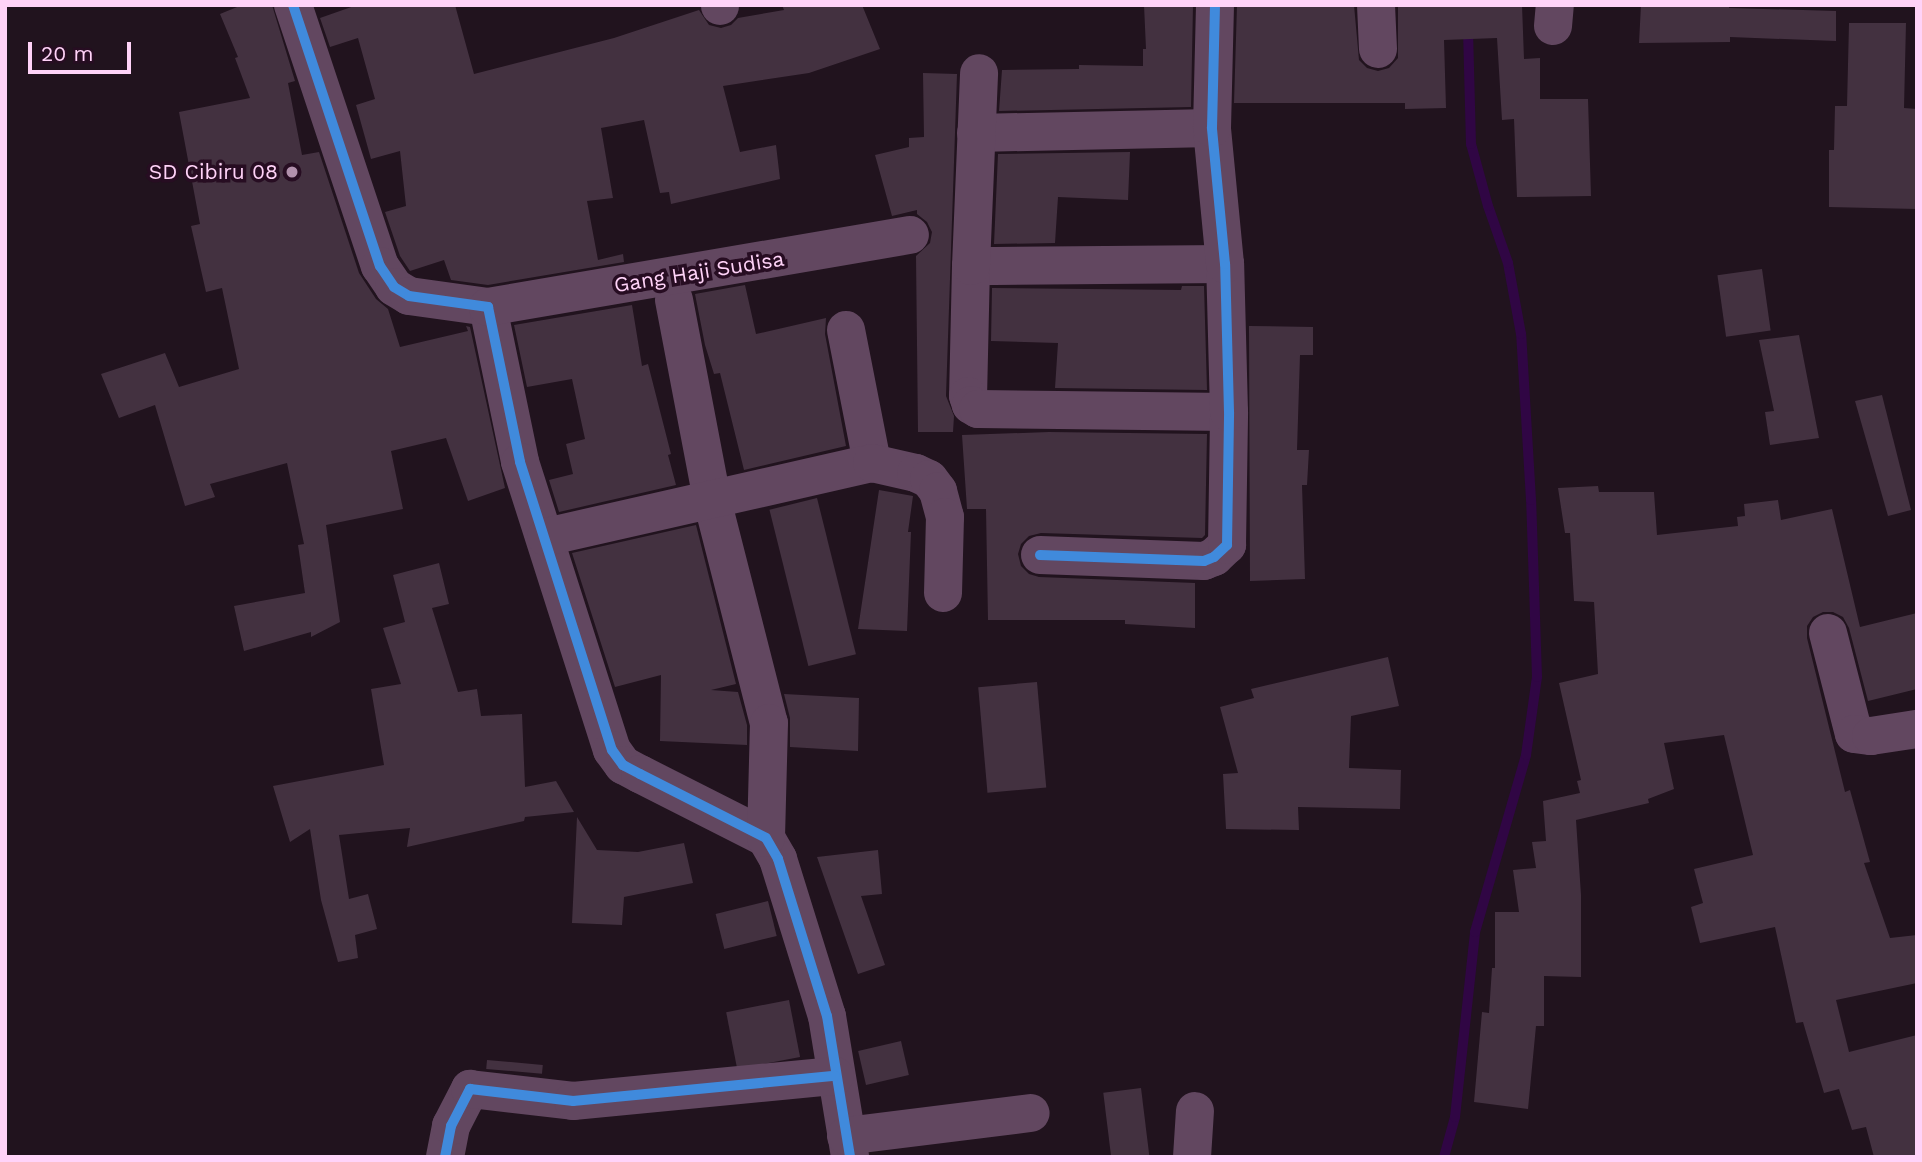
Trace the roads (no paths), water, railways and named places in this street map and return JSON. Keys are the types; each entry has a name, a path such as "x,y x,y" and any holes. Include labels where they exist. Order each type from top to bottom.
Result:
{"street":[{"name":"Gang Haji Sudisa","path":"293,5 380,266 394,287 409,296 488,307 910,235"},
{"path":"1040,555 1204,561 1227,545 1229,412 1225,264 1212,128 1215,5"},
{"path":"1376,5 1378,49"},
{"path":"979,73 968,396 973,407 1229,412"},
{"path":"976,133 1212,128"},
{"path":"971,266 1225,264"},
{"path":"674,300 712,500 769,723 766,838 784,877 827,1016 848,1146 1031,1114"},
{"path":"488,307 520,462 612,750 623,765 766,838"},
{"path":"846,330 872,463"},
{"path":"546,537 872,463 916,472 929,479 938,491 946,517 943,593"},
{"path":"1828,633 1854,734 1871,736 1917,729"},
{"path":"444,1157 451,1126 470,1089 573,1101 835,1076"},
{"path":"1192,1157 1195,1111"}],"waterway":[{"path":"1444,1157 1455,1117 1475,932 1526,755 1537,677 1531,500 1521,334 1508,263 1488,206 1471,144 1468,26"}],"place":[{"name":"SD Cibiru 08","path":"292,172"}]}
